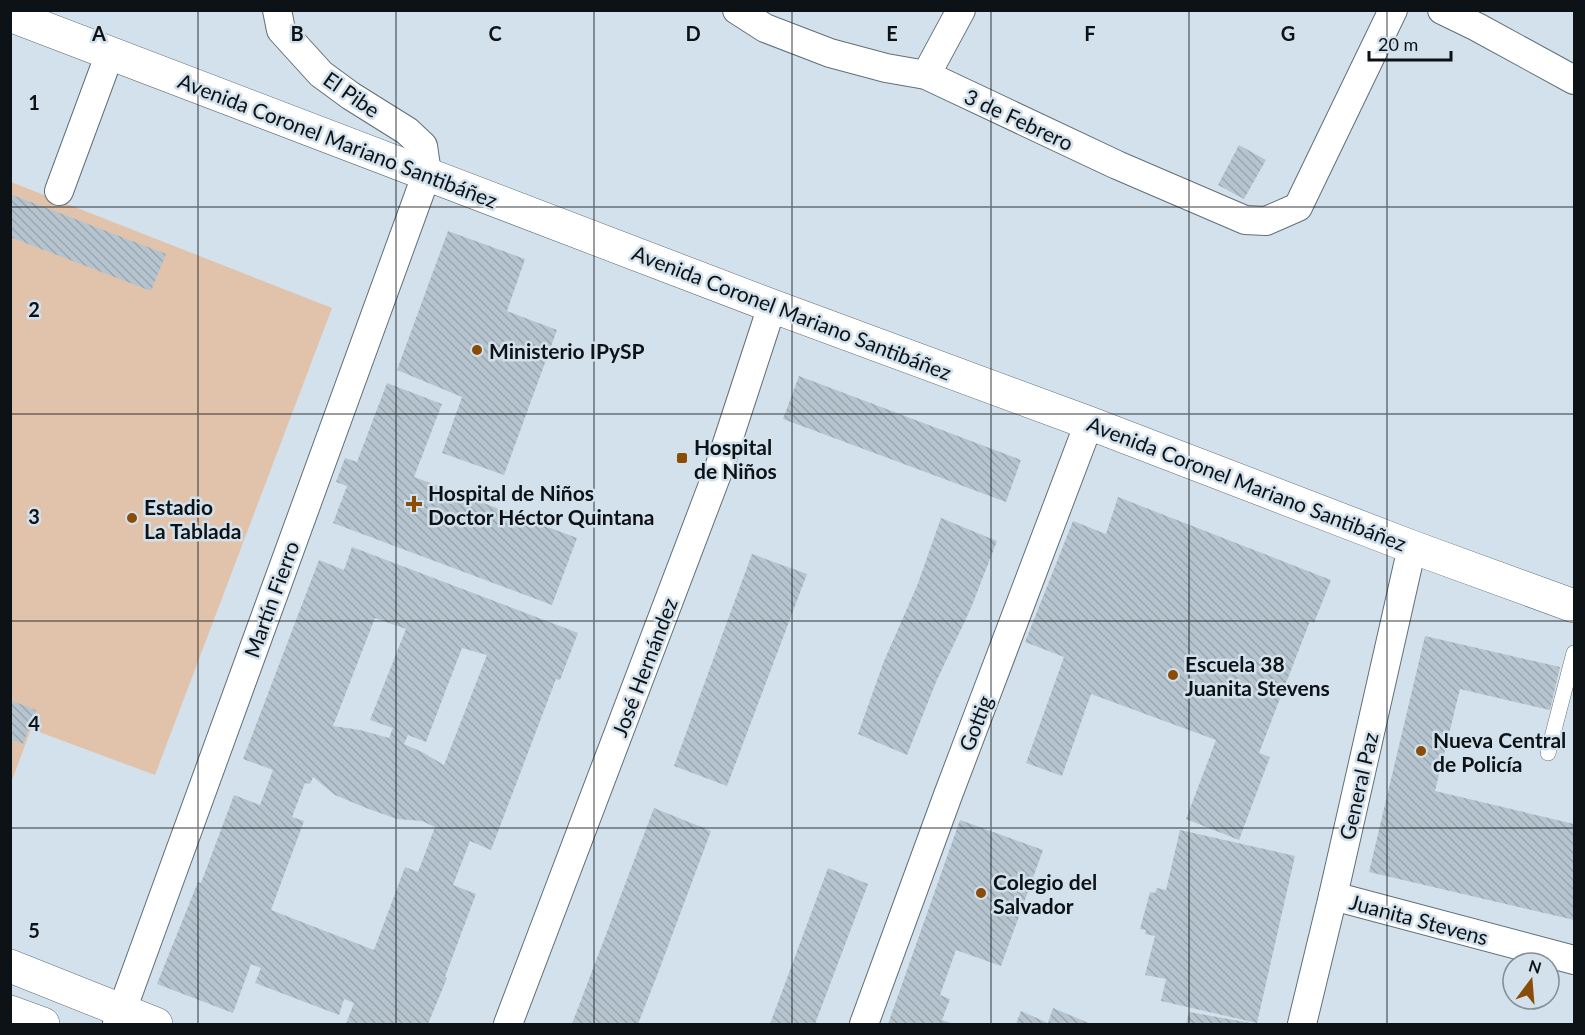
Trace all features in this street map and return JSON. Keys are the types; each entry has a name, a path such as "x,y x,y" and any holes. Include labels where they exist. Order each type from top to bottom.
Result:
{"main road":[{"name":"Avenida Coronel Mariano Santibáñez","path":"10,15 772,306 1575,606"},
{"path":"10,966 119,1018 156,1024"}],"street":[{"name":"El Pibe","path":"277,10 281,30 321,74 407,131 423,146 427,173"},
{"name":"3 de Febrero","path":"737,10 765,28 830,53 886,68 926,75 1117,165 1245,220 1266,221 1298,207 1394,10"},
{"path":"926,75 961,10"},
{"path":"1442,10 1482,19 1575,81"},
{"path":"59,191 110,53"},
{"name":"Martín Fierro","path":"119,1018 427,173"},
{"name":"José Hernández","path":"508,1024 717,474 772,306"},
{"name":"Gottig","path":"864,1024 1089,423"},
{"name":"General Paz","path":"1302,1024 1334,896 1412,547"},
{"name":"Juanita Stevens","path":"1334,896 1575,960"}],"lane":[{"path":"1548,753 1575,653"}],"shaded area":[{"name":"Estadio La Tablada","path":"11,182 332,308 155,775 31,729 11,783"}],"building":[{"path":"1239,145 1266,160 1244,199 1218,185"},
{"path":"10,194 166,254 151,291 10,237"},
{"name":"Ministerio IPySP","path":"448,231 525,259 507,311 557,330 504,475 442,453 462,397 397,370"},
{"path":"799,376 1021,460 1006,502 783,419"},
{"name":"Hospital de Niños Doctor Héctor Quintana","path":"387,383 442,404 414,477 577,538 552,605 333,523 347,486 336,482 345,458 357,462"},
{"name":"Escuela 38 Juanita Stevens","path":"1118,497 1331,580 1314,623 1310,621 1259,753 1270,757 1239,840 1186,819 1216,740 1091,694 1062,776 1026,763 1064,657 1025,642 1073,521 1106,534"},
{"path":"941,518 997,541 971,608 936,682 907,755 858,734 884,661 917,586"},
{"path":"352,547 578,633 560,680 556,679 491,850 470,841 453,885 476,894 445,977 447,978 428,1024 346,1024 354,1003 344,999 339,1015 255,983 261,968 251,964 233,1013 157,984 198,882 201,883 234,795 260,805 273,770 243,759 319,560 344,570","holes":["375,618 406,629 370,720 393,728 389,738 333,726","462,648 487,655 444,765 404,744 408,735 426,742","313,777 335,795 366,808 397,819 422,821 435,827 418,872 405,867 374,950 271,910 304,821 292,817 305,783 310,784"]},
{"path":"752,554 807,574 727,786 674,766"},
{"name":"Nueva Central de Policía","path":"1425,636 1560,667 1550,710 1460,689 1435,791 1574,824 1574,920 1369,872"},
{"path":"10,700 36,710 23,744 10,739"},
{"path":"654,808 711,831 658,973 638,1024 572,1024"},
{"name":"Colegio del Salvador","path":"960,820 1043,850 1001,966 956,950 940,995 950,999 942,1020 954,1024 888,1024"},
{"path":"1180,830 1295,856 1257,1023 1161,1001 1166,979 1145,975 1155,936 1145,934 1146,930 1140,929 1150,892 1155,893 1157,888 1166,890"},
{"path":"828,868 868,884 815,1024 770,1024"},
{"path":"1053,1008 1091,1024 1016,1024 1021,1011 1048,1023"},
{"path":"1189,1012 1251,1023 1251,1024 1186,1024"}],"place":[{"name":"Ministerio IPySP","path":"477,350"},
{"name":"Hospital de Niños","path":"682,458"},
{"name":"Hospital de Niños Doctor Héctor Quintana","path":"414,504"},
{"name":"Estadio La Tablada","path":"132,518"},
{"name":"Escuela 38 Juanita Stevens","path":"1173,675"},
{"name":"Nueva Central de Policía","path":"1421,751"},
{"name":"Colegio del Salvador","path":"981,893"}]}
